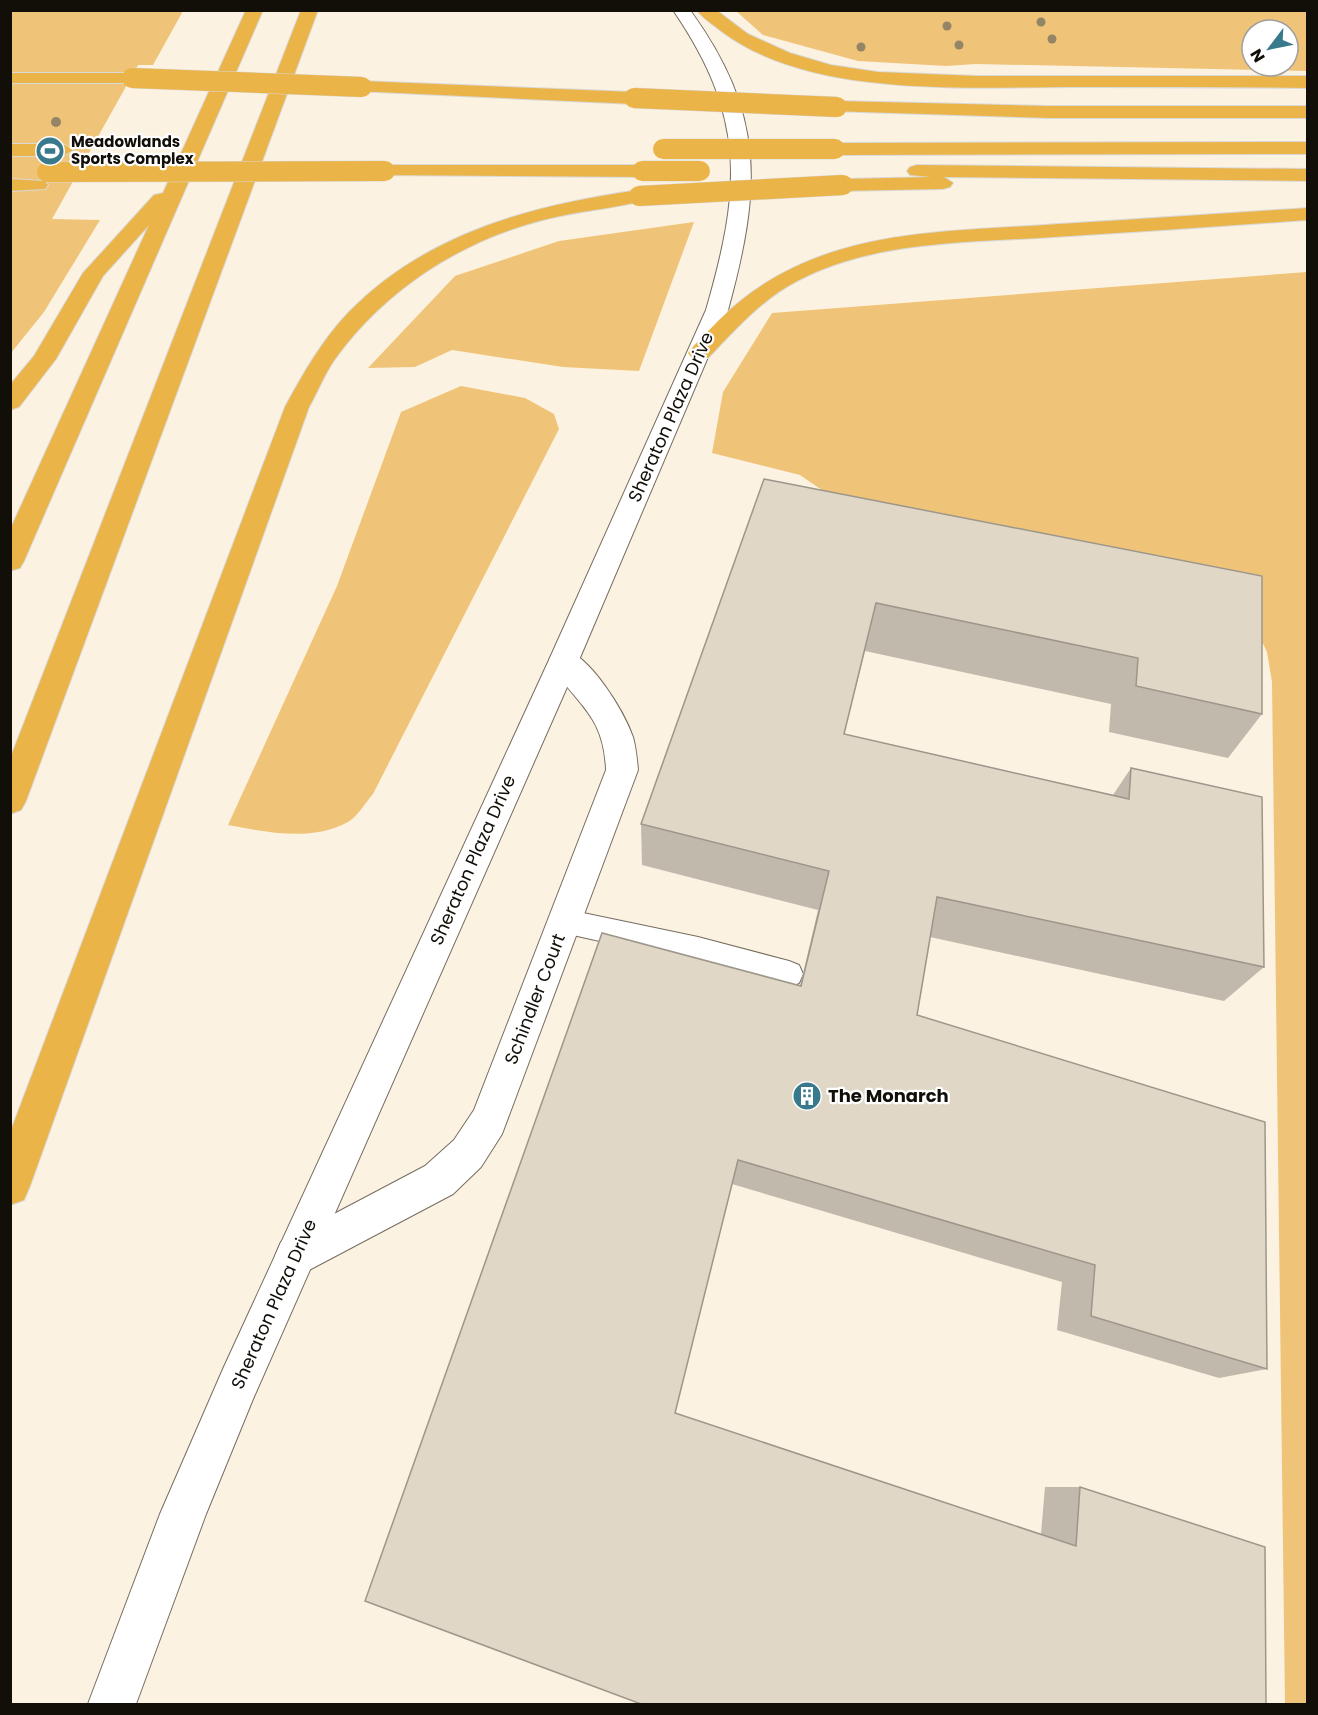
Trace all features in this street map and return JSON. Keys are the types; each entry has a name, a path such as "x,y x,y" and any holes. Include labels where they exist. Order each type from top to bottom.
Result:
{"highway":[{"path":"10,561 255,10"},
{"path":"10,801 310,10"},
{"path":"705,10 739,38 771,53 831,69 875,76 953,80 1308,82"},
{"path":"10,78 132,78 837,107 1049,112 1308,112"},
{"path":"641,149 1308,148"},
{"path":"10,150 87,150"},
{"path":"168,150 214,150"},
{"path":"238,150 273,150"},
{"path":"10,185 43,179 227,172 385,171 640,183 842,178 944,183 1088,175 1308,175"},
{"path":"10,172 43,179"},
{"path":"10,402 44,359 94,273 181,178"},
{"path":"10,1186 297,407 319,364 346,327 369,304 399,278 439,254 483,233 547,211 591,201 640,183"},
{"path":"700,353 755,299 780,282 809,268 878,247 960,237 1308,214"}],"street":[{"name":"Sheraton Plaza Drive","path":"112,1704 183,1514 295,1256 564,660 717,310 734,255 739,210 740,157 734,108 720,72 698,33 681,10"},
{"name":"Schindler Court","path":"295,1256 439,1180 459,1165 475,1147 489,1121 622,770 621,743 604,709 564,660"}],"lane":[{"path":"564,921 698,950 789,974"}],"shaded area":[{"name":"Meadowlands Sports Complex","path":"11,11 183,11 153,65 138,65 52,219 100,220 44,312 11,353"},
{"path":"736,11 1307,11 1307,71 1300,71 1300,18 1240,18 1240,70 976,64 946,66 858,61 763,35"},
{"path":"694,222 639,371 563,367 452,350 415,367 368,368 455,276 559,241"},
{"path":"1307,272 1307,1704 1285,1704 1272,682 1267,652 1254,625 835,499 800,475 712,453 723,392 772,313"},
{"path":"461,386 525,398 554,414 559,429 373,794 351,820 319,832 289,834 228,825 337,586 401,412"}],"building":[{"name":"The Monarch","path":"764,479 1262,576 1262,714 1136,686 1138,658 876,603 844,734 1129,799 1131,768 1262,797 1264,967 937,897 917,1015 1265,1122 1267,1369 1091,1316 1095,1265 738,1160 675,1413 1076,1546 1080,1487 1265,1547 1266,1704 641,1704 365,1601 602,933 801,986 829,871 641,824"}],"place":[{"name":"Meadowlands Sports Complex","path":"50,151"},
{"name":"The Monarch","path":"807,1096"}]}
